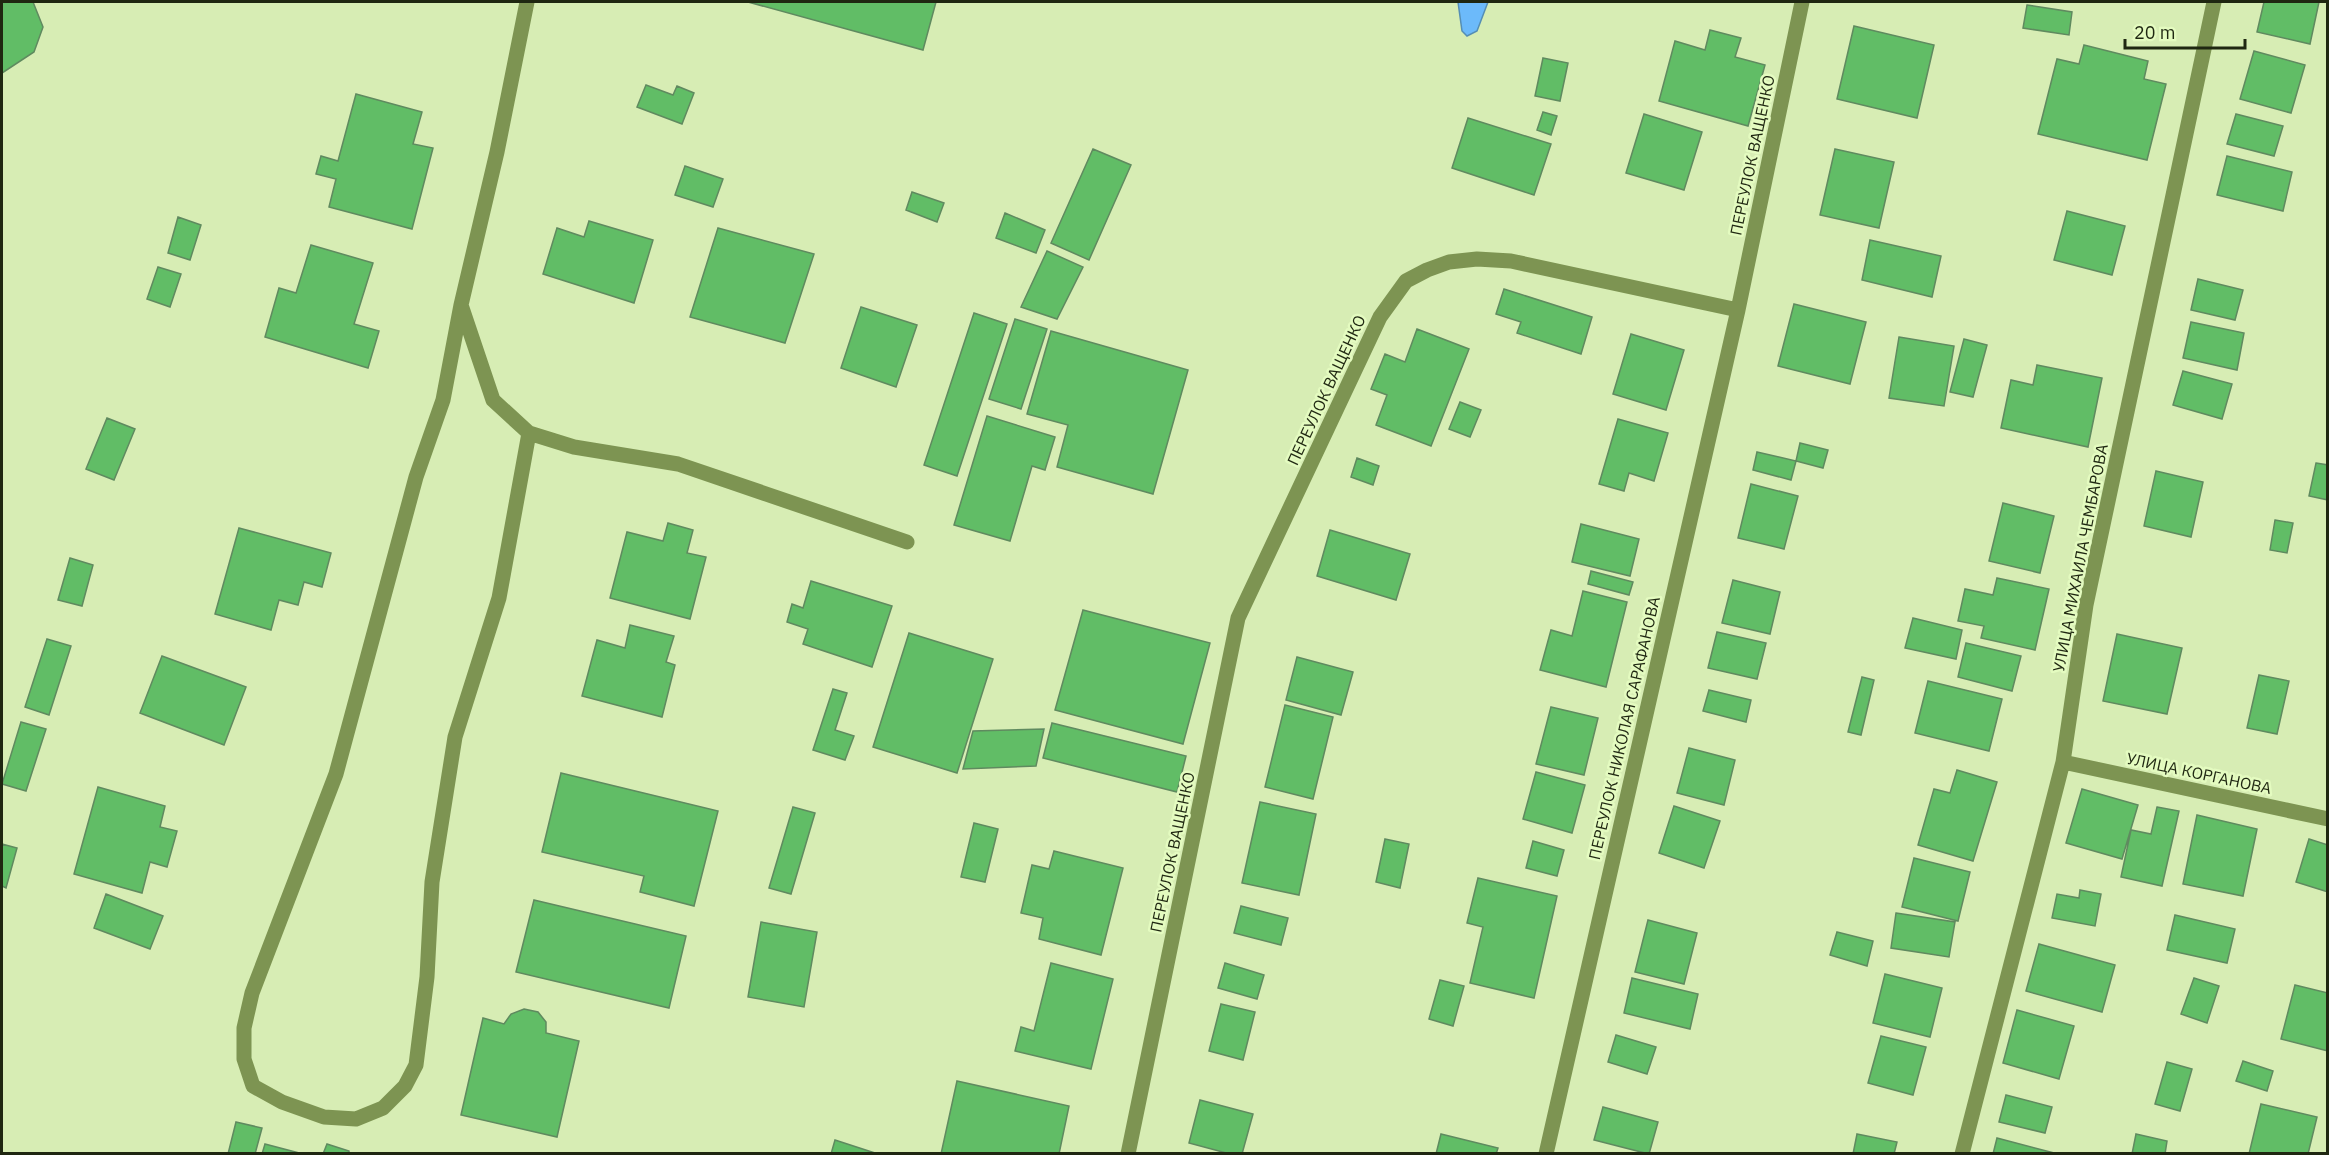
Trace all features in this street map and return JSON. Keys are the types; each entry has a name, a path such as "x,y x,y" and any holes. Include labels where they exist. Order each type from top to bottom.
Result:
{"street":[{"path":"527,2 497,152 461,305 444,400 416,477 336,774 252,993 244,1028 244,1059 253,1086 282,1102 324,1117 356,1119 383,1108 405,1086 416,1065 427,977 432,882 455,737 499,597 529,433"},
{"name":"ПЕРЕУЛОК ВАЩЕНКО","path":"1128,1154 1238,618 1380,317 1406,281 1449,262 1488,260 1511,261 1738,310 1802,2"},
{"name":"УЛИЦА МИХАИЛА ЧЕМБАРОВА","path":"1962,1154 2063,762 2086,605 2214,2"},
{"path":"461,305 493,400 529,433 574,447 678,464 907,542"},
{"name":"ПЕРЕУЛОК НИКОЛАЯ САРАФАНОВА","path":"1546,1154 1738,310"},
{"name":"УЛИЦА КОРГАНОВА","path":"2063,762 2328,819"}],"water":[{"path":"1458,2 1488,2 1477,31 1467,36 1462,31"}],"building":[{"path":"2,2 33,2 43,27 34,52 2,73"},
{"path":"748,2 936,2 923,50"},
{"path":"2264,2 2319,2 2310,44 2257,32"},
{"path":"2027,5 2072,12 2069,35 2023,28"},
{"path":"1854,26 1934,45 1917,118 1837,99"},
{"path":"1710,30 1741,38 1735,57 1765,65 1748,126 1659,101 1675,41 1705,50"},
{"path":"2084,45 2148,61 2144,79 2166,84 2147,160 2038,134 2057,59 2079,64"},
{"path":"2254,51 2305,65 2291,113 2240,99"},
{"path":"1543,58 1568,63 1560,101 1535,96"},
{"path":"646,85 673,95 677,86 694,93 682,124 637,107"},
{"path":"356,94 422,112 413,144 433,148 412,229 329,207 336,179 316,174 321,156 338,161"},
{"path":"1543,112 1557,116 1551,135 1537,130"},
{"path":"1644,114 1702,132 1684,190 1626,173"},
{"path":"2236,114 2283,126 2274,156 2227,144"},
{"path":"1468,118 1551,144 1534,195 1452,168"},
{"path":"1093,149 1131,165 1089,260 1051,243"},
{"path":"1835,149 1894,162 1879,228 1820,215"},
{"path":"2227,156 2292,172 2283,211 2217,195"},
{"path":"685,166 723,179 713,207 675,195"},
{"path":"912,192 944,203 937,222 906,210"},
{"path":"2067,211 2125,226 2112,275 2054,260"},
{"path":"1005,213 1045,230 1036,253 996,238"},
{"path":"178,217 201,225 190,260 168,253"},
{"path":"589,221 653,240 634,303 543,274 557,228 584,237"},
{"path":"718,228 814,254 785,343 690,317"},
{"path":"1870,240 1941,256 1932,297 1862,280"},
{"path":"311,245 373,263 354,324 379,331 368,368 265,337 279,288 296,293"},
{"path":"1047,251 1083,267 1057,319 1021,307"},
{"path":"158,267 181,274 170,307 147,299"},
{"path":"2198,279 2243,290 2235,320 2191,310"},
{"path":"1504,289 1592,317 1581,354 1517,333 1521,322 1496,314"},
{"path":"1794,304 1866,322 1850,384 1778,366"},
{"path":"861,307 917,325 896,387 841,368"},
{"path":"974,313 1007,324 957,476 924,465"},
{"path":"1015,319 1047,329 1021,409 989,399"},
{"path":"2191,322 2244,333 2237,370 2183,358"},
{"path":"1417,329 1469,349 1431,446 1376,425 1387,395 1371,389 1385,354 1405,362"},
{"path":"1051,331 1188,370 1153,494 1057,467 1068,425 1027,414"},
{"path":"1631,334 1684,350 1666,410 1613,394"},
{"path":"1899,337 1954,346 1944,406 1889,398"},
{"path":"1964,339 1987,345 1973,397 1950,392"},
{"path":"2037,365 2102,378 2088,447 2001,428 2011,380 2033,385"},
{"path":"2183,371 2232,384 2222,419 2173,405"},
{"path":"1460,402 1481,410 1470,437 1449,429"},
{"path":"987,416 1055,437 1045,470 1032,466 1010,541 954,525"},
{"path":"107,418 135,429 114,480 86,469"},
{"path":"1618,419 1668,433 1654,481 1629,473 1624,491 1599,484"},
{"path":"1800,443 1828,450 1823,468 1796,461"},
{"path":"1757,452 1796,461 1791,480 1753,470"},
{"path":"1357,458 1379,466 1373,485 1351,477"},
{"path":"2316,463 2328,465 2328,500 2309,496"},
{"path":"2156,471 2203,482 2191,537 2144,526"},
{"path":"1751,484 1798,496 1784,549 1738,538"},
{"path":"2003,503 2054,516 2040,573 1989,561"},
{"path":"2275,520 2293,523 2287,553 2270,550"},
{"path":"668,523 693,530 687,553 706,557 690,619 610,598 627,532 663,541"},
{"path":"1581,524 1639,539 1630,576 1572,562"},
{"path":"239,528 331,553 322,587 304,582 298,605 279,600 271,630 215,614"},
{"path":"1330,530 1410,554 1396,600 1317,576"},
{"path":"70,558 93,565 82,606 58,600"},
{"path":"1591,571 1633,582 1629,595 1588,584"},
{"path":"1997,578 2049,589 2035,650 1981,638 1984,626 1958,621 1965,589 1993,595"},
{"path":"1733,580 1780,592 1770,634 1722,623"},
{"path":"811,581 892,606 872,667 803,644 808,629 787,622 792,604 803,608"},
{"path":"1583,591 1627,602 1606,687 1540,670 1551,630 1572,636"},
{"path":"1083,610 1210,643 1183,744 1055,710"},
{"path":"1913,618 1962,630 1956,659 1905,648"},
{"path":"630,625 674,636 666,662 675,665 662,717 582,696 597,640 625,648"},
{"path":"1717,632 1766,643 1757,679 1708,668"},
{"path":"909,633 993,659 957,773 873,747"},
{"path":"2117,634 2182,648 2167,714 2103,701"},
{"path":"47,639 71,646 49,715 25,707"},
{"path":"1966,643 2021,656 2012,691 1958,677"},
{"path":"162,656 246,687 224,745 140,713"},
{"path":"1297,657 1353,672 1341,715 1286,700"},
{"path":"2259,675 2289,681 2277,734 2247,728"},
{"path":"1862,677 1874,680 1861,735 1848,732"},
{"path":"1928,681 2002,699 1989,751 1915,733"},
{"path":"833,689 847,693 835,730 854,736 845,760 813,750"},
{"path":"1709,690 1751,700 1746,722 1703,711"},
{"path":"1285,705 1333,717 1313,799 1265,787"},
{"path":"1551,707 1598,718 1584,775 1536,764"},
{"path":"21,722 46,729 26,791 2,784"},
{"path":"1052,723 1186,756 1177,792 1043,758"},
{"path":"1044,729 1036,766 963,769 973,731"},
{"path":"1689,748 1735,760 1724,805 1677,793"},
{"path":"1957,770 1997,782 1973,861 1918,845 1934,789 1950,793"},
{"path":"1536,772 1585,785 1572,833 1523,819"},
{"path":"561,773 718,811 694,906 640,892 644,876 542,852"},
{"path":"98,787 165,806 160,827 177,831 167,867 150,862 142,893 74,874"},
{"path":"2082,789 2138,805 2122,859 2066,843"},
{"path":"1260,802 1316,814 1299,895 1242,883"},
{"path":"1674,806 1720,821 1704,868 1659,853"},
{"path":"793,807 815,813 791,894 769,888"},
{"path":"2157,807 2179,811 2162,886 2121,877 2131,830 2151,834"},
{"path":"2197,815 2257,829 2243,896 2183,884"},
{"path":"974,823 998,829 985,882 961,877"},
{"path":"1385,839 1409,844 1400,888 1376,882"},
{"path":"2309,839 2328,845 2328,892 2296,882"},
{"path":"1533,841 1564,850 1557,876 1526,868"},
{"path":"2,844 17,848 6,888 2,886"},
{"path":"1054,851 1123,868 1101,955 1039,939 1043,918 1021,913 1032,865 1049,869"},
{"path":"1914,858 1970,872 1958,921 1902,907"},
{"path":"1478,878 1557,896 1534,998 1470,983 1483,927 1467,923"},
{"path":"2080,890 2101,894 2095,926 2052,918 2057,894 2079,898"},
{"path":"106,894 163,916 150,949 94,928"},
{"path":"534,900 686,936 669,1008 516,972"},
{"path":"1241,906 1288,918 1281,945 1234,933"},
{"path":"1896,913 1955,922 1949,957 1891,948"},
{"path":"2175,915 2235,929 2227,963 2167,950"},
{"path":"1648,920 1697,933 1684,984 1635,972"},
{"path":"761,922 817,932 804,1007 748,997"},
{"path":"1837,932 1873,941 1867,966 1830,955"},
{"path":"2039,944 2115,965 2102,1012 2026,991"},
{"path":"1051,963 1113,979 1091,1069 1015,1051 1021,1027 1034,1031"},
{"path":"1225,963 1264,975 1257,999 1218,988"},
{"path":"1885,974 1942,988 1930,1037 1873,1023"},
{"path":"1632,978 1698,994 1690,1029 1624,1013"},
{"path":"2194,978 2219,986 2207,1023 2181,1014"},
{"path":"1440,980 1464,986 1453,1026 1429,1019"},
{"path":"2295,985 2328,993 2328,1051 2281,1039"},
{"path":"1221,1004 1255,1012 1243,1060 1209,1051"},
{"path":"524,1009 538,1012 546,1022 546,1033 579,1041 557,1137 461,1115 483,1018 504,1024 511,1014"},
{"path":"2017,1010 2074,1026 2059,1079 2003,1063"},
{"path":"1616,1035 1656,1047 1647,1074 1608,1062"},
{"path":"1881,1036 1926,1047 1913,1095 1868,1083"},
{"path":"2243,1061 2273,1071 2267,1091 2236,1081"},
{"path":"2167,1062 2192,1069 2180,1111 2155,1104"},
{"path":"957,1081 1069,1106 1059,1154 941,1154"},
{"path":"2006,1095 2052,1107 2045,1133 1999,1122"},
{"path":"1200,1100 1253,1114 1242,1154 1230,1154 1189,1143"},
{"path":"2261,1104 2317,1117 2308,1154 2249,1154"},
{"path":"1603,1107 1658,1122 1649,1154 1594,1140"},
{"path":"236,1122 262,1128 255,1154 228,1154"},
{"path":"1441,1134 1498,1148 1496,1154 1436,1154"},
{"path":"1857,1134 1897,1142 1894,1154 1853,1154"},
{"path":"2136,1134 2167,1141 2165,1154 2132,1154"},
{"path":"1997,1138 2058,1154 1993,1154"},
{"path":"835,1140 878,1154 831,1154"},
{"path":"265,1144 303,1154 262,1154"},
{"path":"327,1144 349,1151 349,1154 323,1154"}]}
